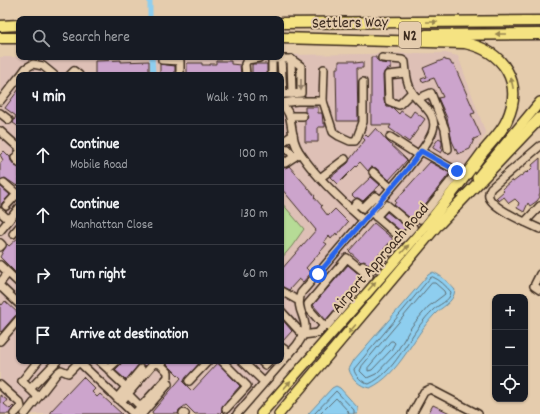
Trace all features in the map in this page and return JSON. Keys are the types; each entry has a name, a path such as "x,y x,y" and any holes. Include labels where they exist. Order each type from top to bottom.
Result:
{"highway":[{"name":"Settlers Way","path":"284,23 540,21"},
{"path":"0,26 16,26"},
{"name":"Settlers Way","path":"284,38 540,34"},
{"path":"0,38 16,38"},
{"path":"284,38 465,43 476,45 486,50 496,56 504,65 510,75 513,87 512,103 507,121 423,222"},
{"path":"439,224 540,118"}],"main road":[{"name":"Airport Approach Road","path":"279,414 540,102"},
{"name":"Airport Approach Road","path":"261,414 423,222 522,123"}],"street":[{"path":"373,214 381,200 419,153 433,130 433,121 429,111 419,98 412,92 406,78 404,60 382,58"},
{"path":"284,59 296,61 301,68 301,93 284,94"},
{"path":"162,60 180,61 180,72"},
{"path":"246,72 245,64 247,60"},
{"path":"272,60 272,72"},
{"path":"281,60 281,72"},
{"path":"23,72 26,68 33,64 43,66 50,72"},
{"path":"324,69 323,101 333,132 350,141 356,140 363,122 363,82"},
{"path":"406,73 387,76 389,101 399,105 412,92"},
{"path":"9,120 0,113 2,109 0,103 16,81"},
{"path":"419,98 431,93 445,129 448,149"},
{"path":"284,103 297,101 323,101"},
{"path":"284,106 290,116 294,141 302,157 320,178 363,220"},
{"path":"290,116 303,116"},
{"path":"433,130 447,140"},
{"path":"0,142 3,133 16,145"},
{"path":"284,141 293,135"},
{"path":"390,137 455,170 458,173 423,222"},
{"path":"540,146 491,188 488,193 490,199 499,207 540,229"},
{"path":"288,149 294,157"},
{"path":"284,162 285,163 300,152"},
{"path":"320,178 345,159"},
{"path":"373,172 391,188"},
{"path":"4,183 16,193"},
{"path":"351,209 357,203 364,208 375,196 381,200"},
{"path":"6,206 16,197"},
{"path":"284,360 303,335 305,328 304,319 299,308 301,293 363,220 387,205 413,227 402,239 373,214"},
{"path":"525,222 540,206"},
{"path":"0,213 9,220"},
{"path":"0,231 16,213"},
{"path":"13,234 16,230"},
{"path":"0,243 2,245 0,247"},
{"path":"341,247 370,271 394,245"},
{"path":"303,335 318,333 324,326 327,326 369,276 348,258 309,302 309,309 324,326"},
{"path":"326,264 335,271"},
{"path":"0,265 16,280"},
{"path":"0,283 8,273"},
{"path":"540,274 534,286 540,290"},
{"path":"309,284 318,292"},
{"path":"2,291 16,302"},
{"path":"284,293 299,301"},
{"path":"284,314 303,335"},
{"path":"0,341 16,322"},
{"path":"284,350 290,353"},
{"path":"35,364 22,380 38,397"},
{"path":"30,389 54,364"},
{"path":"25,414 61,370 68,374 76,364"},
{"path":"82,364 134,414 144,411 170,382"},
{"path":"102,364 108,369 114,364"},
{"path":"127,390 153,364"},
{"path":"144,411 169,375 160,364"},
{"path":"190,381 205,364"},
{"path":"225,364 247,385 247,387 226,409"},
{"path":"235,374 242,364"},
{"path":"245,364 264,382"},
{"path":"237,414 280,364"},
{"path":"119,400 141,369"},
{"path":"112,374 144,411"},
{"path":"0,385 20,403 21,407 14,414"},
{"path":"412,414 424,392 430,389 478,414"}],"shaded area":[{"path":"445,53 458,56 486,134 461,173 447,191 322,337 303,336 284,358 284,72 16,72 16,364 279,364 236,414 0,414 0,57 16,57 16,60 284,60 284,55"}],"green space":[{"path":"284,206 304,229 284,255"}],"water":[{"path":"433,272 445,280 455,290 450,302 437,312 426,324 398,365 390,374 370,388 356,382 349,369 354,360 428,275"},
{"path":"336,386 340,388 358,408 357,414 308,414 332,388"}],"building":[{"path":"371,57 376,57 376,59 381,63 391,64 391,68 385,71 383,75 384,101 387,107 393,108 399,114 401,111 410,117 414,111 425,119 409,142 389,128 391,125 371,125"},
{"path":"445,59 454,65 475,113 471,114 481,136 474,139 470,149 458,154 452,141 447,118 438,98 443,97 434,78 422,82 421,79 427,77 423,68"},
{"path":"95,61 149,61 149,72 95,72"},
{"path":"216,61 231,61 231,64 240,65 241,72 187,72 187,63 202,63 202,65 216,64"},
{"path":"339,61 355,61 355,63 363,62 363,68 357,68 358,121 337,121 336,68 339,68"},
{"path":"160,64 175,66 175,72 160,72"},
{"path":"252,64 267,64 267,72 252,72"},
{"path":"16,93 16,116 5,108"},
{"path":"305,107 318,107 318,113 322,113 325,127 318,127 318,142 305,142 305,120 308,116 305,112"},
{"path":"16,116 16,125 13,123"},
{"path":"376,128 407,160 389,180 376,168 371,167 368,171 360,162 338,184 331,177 348,163 365,140 363,138 366,135 368,137"},
{"path":"439,138 442,140 441,147 443,150 441,153 433,148"},
{"path":"4,151 16,166 16,185 5,178 0,180 0,164 3,160 0,155"},
{"path":"540,158 540,197 537,201 530,206 528,203 524,212 517,208 519,203 515,199 509,203 504,197 499,201 496,198 504,191 502,189 512,180 513,182 526,172 527,173 533,167 532,165"},
{"path":"430,162 450,173 416,216 415,222 394,205 396,202 395,201"},
{"path":"289,166 315,196 314,197 328,216 335,209 348,222 337,235 336,233 331,239 329,236 324,242 327,244 306,268 311,273 303,282 299,279 289,290 284,288 284,267 316,230 284,192 284,168"},
{"path":"371,177 380,185 363,201 355,198 352,195"},
{"path":"0,186 10,195 2,203 1,207 0,207"},
{"path":"387,212 406,227 402,232 383,216"},
{"path":"374,223 393,239 370,265 364,261 361,262 349,251"},
{"path":"16,240 16,273 0,257 7,244 9,246"},
{"path":"348,265 362,277 326,320 313,305"},
{"path":"5,301 16,311 16,316 1,332 0,303 2,305"},
{"path":"284,322 292,331 284,340"},
{"path":"121,364 139,364 126,380 115,370"},
{"path":"167,364 198,364 183,382 192,391 217,364 219,364 240,386 222,406 222,411 219,414 195,414 186,405 179,410 178,414 153,414 152,412 181,378"},
{"path":"83,377 95,389 92,392 97,397 100,394 122,414 53,414 50,412"},
{"path":"0,395 7,400 4,404 10,409 13,406 14,407 9,414 0,414"},
{"path":"433,405 452,414 428,414"}],"waterway":[{"path":"150,0 150,16"},
{"path":"152,60 153,72"}],"route":[{"path":"318,274 406,171 421,151 457,171"}]}
